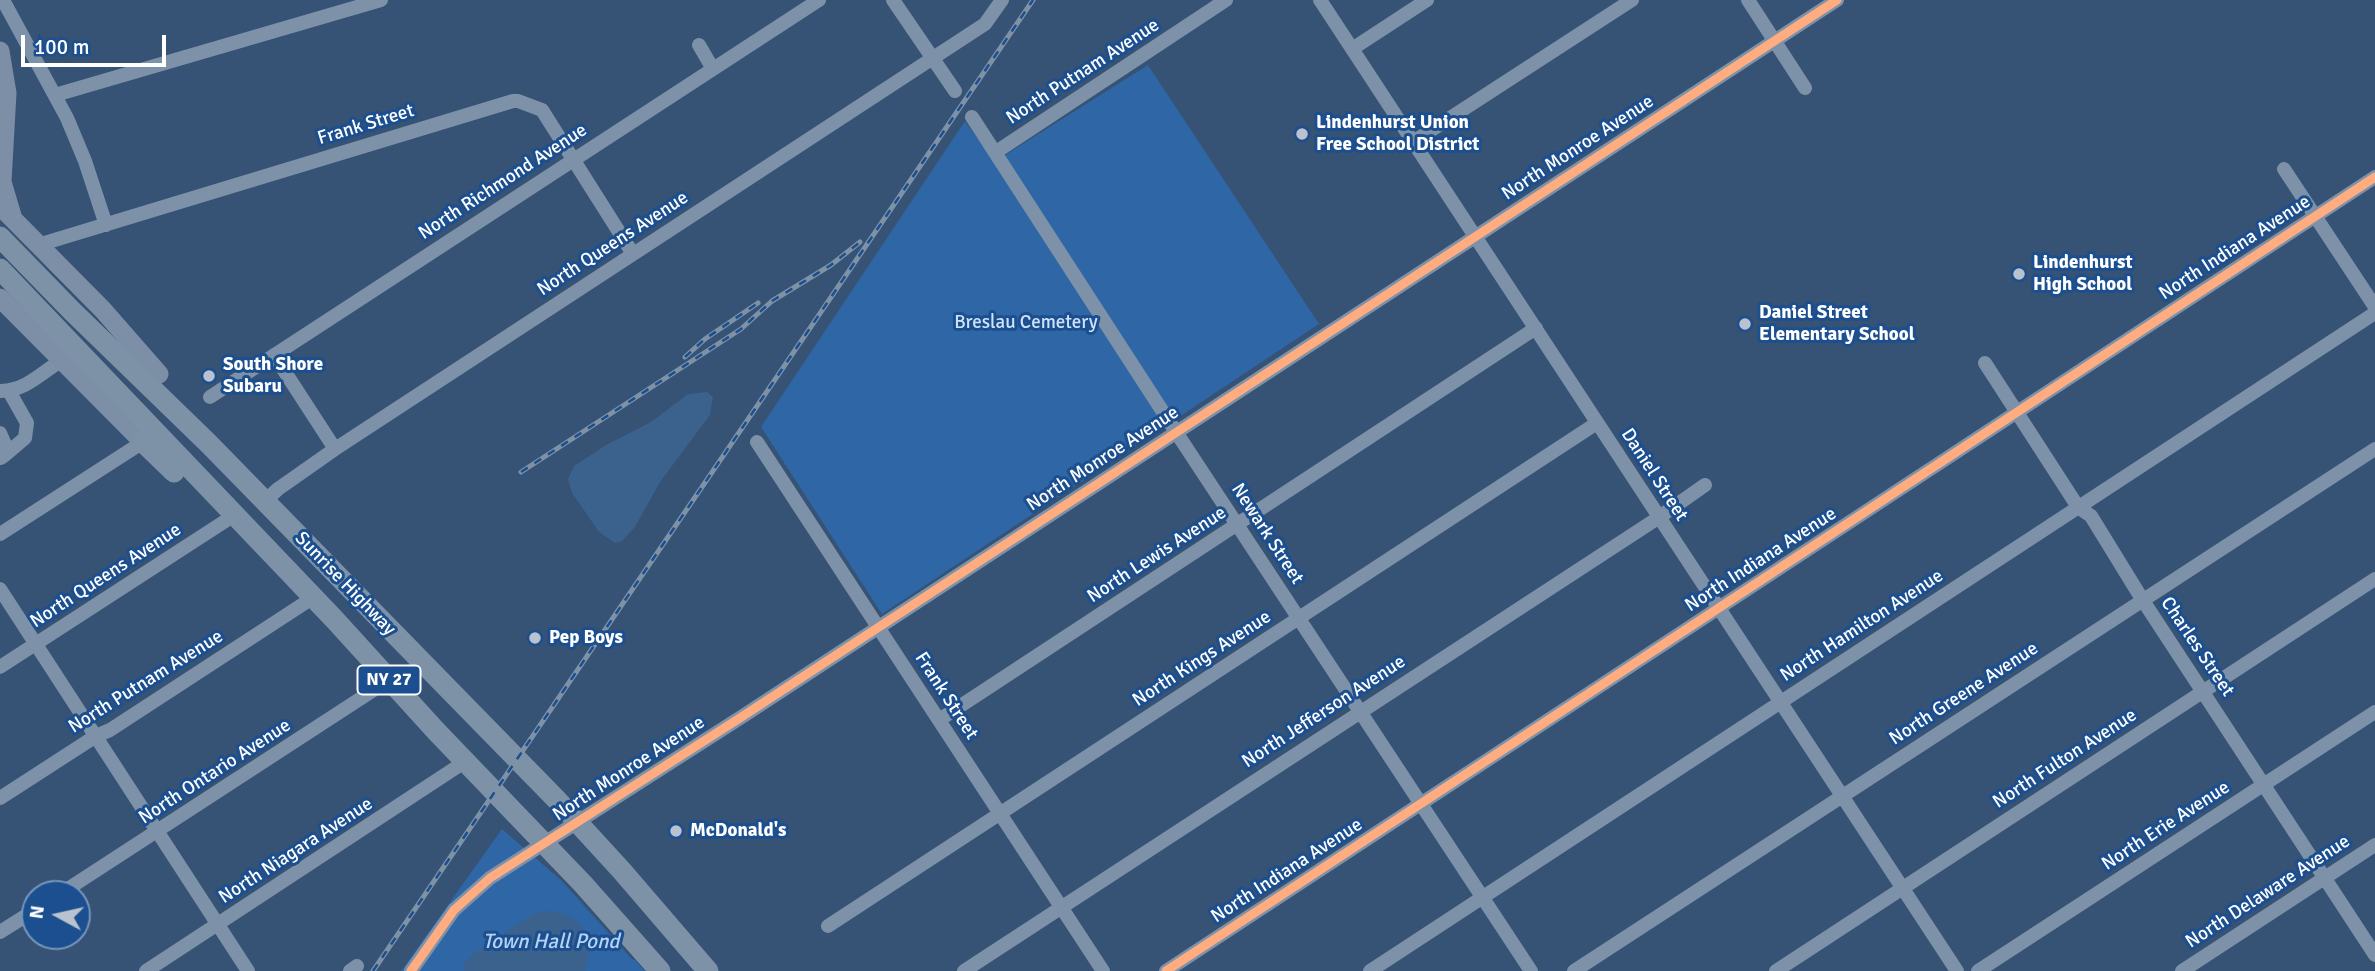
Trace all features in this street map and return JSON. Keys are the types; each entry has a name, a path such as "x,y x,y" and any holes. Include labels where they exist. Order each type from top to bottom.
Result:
{"highway":[{"name":"Sunrise Highway","path":"0,237 209,444 578,822 708,971"},
{"name":"Sunrise Highway","path":"0,269 233,516 314,597 660,971"},
{"path":"159,374 209,444"},
{"path":"119,396 171,433 240,502 254,507 265,501"},
{"path":"143,442 181,478 233,516"},
{"path":"466,761 486,748 508,750"}],"main road":[{"path":"0,51 7,93 2,182 7,213 126,335 159,374"},
{"path":"0,298 143,442"},
{"path":"0,305 44,343"}],"street":[{"path":"4,0 55,95 85,161 106,225"},
{"path":"55,95 382,0"},
{"name":"North Richmond Avenue","path":"210,397 818,0"},
{"path":"893,0 955,92"},
{"name":"North Queens Avenue","path":"265,501 283,485 335,449 985,24 1002,0"},
{"name":"North Putnam Avenue","path":"996,152 1226,0"},
{"name":"Daniel Street","path":"1320,0 1957,971"},
{"path":"1352,49 1427,0"},
{"path":"1413,142 1632,0"},
{"path":"1748,0 1805,88"},
{"name":"North Monroe Avenue","path":"411,971 462,901 490,878 877,629 1837,0"},
{"path":"699,45 712,69"},
{"name":"Frank Street","path":"38,244 519,101 542,110 633,254"},
{"name":"Newark Street","path":"972,117 1531,971"},
{"path":"2284,169 2375,307"},
{"name":"North Indiana Avenue","path":"1166,971 2375,177"},
{"name":"North Hamilton Avenue","path":"1370,971 2375,313"},
{"name":"North Lewis Avenue","path":"939,720 1535,328"},
{"path":"274,355 335,449"},
{"path":"2,457 25,438 27,423 5,391 27,386 62,360"},
{"name":"Charles Street","path":"1985,363 2078,508 2091,516 2375,955"},
{"name":"North Kings Avenue","path":"828,926 1597,424"},
{"path":"0,433 7,449 2,457"},
{"path":"0,534 143,442"},
{"name":"Frank Street","path":"757,442 1103,971"},
{"name":"North Greene Avenue","path":"1574,971 2375,449"},
{"name":"North Jefferson Avenue","path":"964,971 1705,485"},
{"name":"North Queens Avenue","path":"0,667 233,516"},
{"name":"North Fulton Avenue","path":"1776,971 2375,579"},
{"path":"0,589 248,971"},
{"name":"North Putnam Avenue","path":"0,799 314,597"},
{"name":"North Ontario Avenue","path":"82,880 389,680"},
{"name":"North Erie Avenue","path":"1978,971 2375,712"},
{"name":"North Niagara Avenue","path":"146,971 466,761"},
{"name":"North Delaware Avenue","path":"2182,971 2375,845"},
{"path":"0,932 21,919"}],"green space":[{"name":"Breslau Cemetery","path":"1148,65 1319,324 882,614 761,427 965,121 994,162"},
{"path":"502,829 562,881 645,971 401,971"}],"water":[{"path":"707,392 713,397 710,415 660,482 635,527 622,541 615,543 599,532 572,493 568,479 574,466 606,445 651,422 688,394"},
{"name":"Town Hall Pond","path":"550,911 571,918 584,931 589,949 585,971 465,971 463,964 473,954 535,913"}],"railway":[{"path":"373,971 1033,0"},
{"path":"521,472 741,329 772,301 831,265 860,242"},
{"path":"685,357 705,339 758,303"}],"cycle path":[{"path":"411,971 454,910 490,878 743,716 1837,0"},
{"path":"1166,971 2375,177"}],"place":[{"name":"Lindenhurst Union Free School District","path":"1302,134"},
{"name":"Lindenhurst High School","path":"2019,274"},
{"name":"Daniel Street Elementary School","path":"1745,324"},
{"name":"South Shore Subaru","path":"209,376"},
{"name":"Pep Boys","path":"535,638"},
{"name":"McDonald's","path":"676,831"}]}
